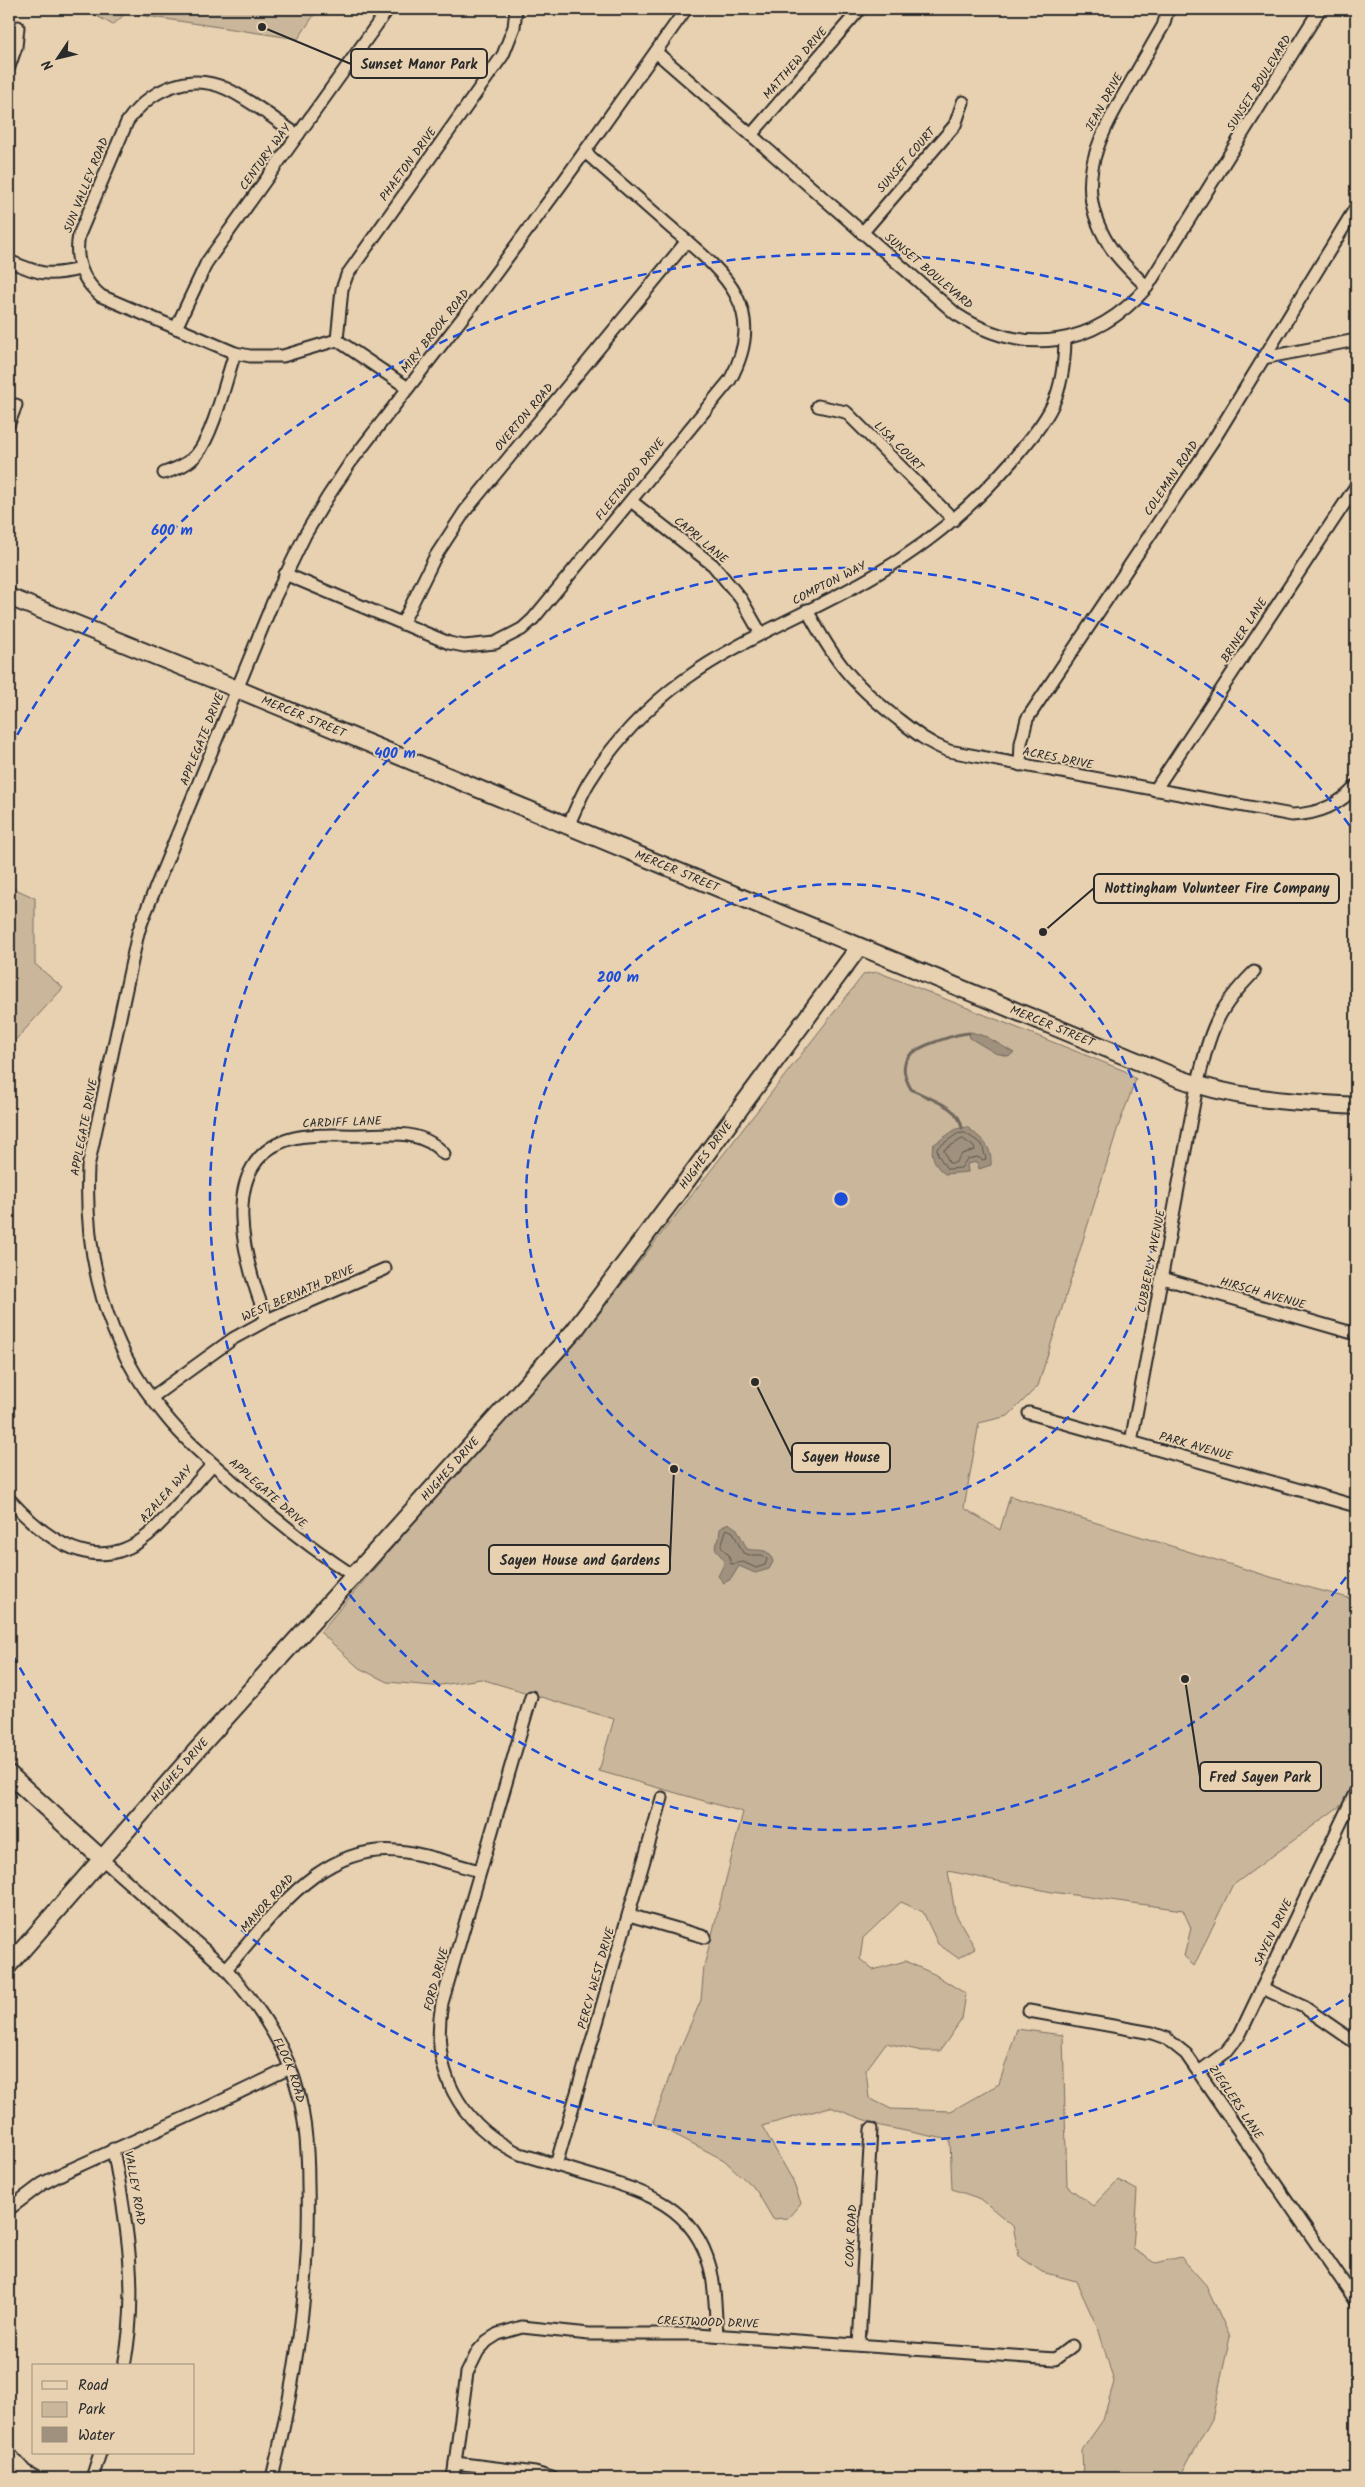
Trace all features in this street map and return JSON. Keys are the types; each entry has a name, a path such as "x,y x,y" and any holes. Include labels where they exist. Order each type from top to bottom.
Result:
{"street":[{"name":"CENTURY WAY","path":"176,328 207,262 388,9"},
{"name":"PHAETON DRIVE","path":"337,340 342,289 347,274 503,55 514,27 516,9"},
{"name":"MIRY BROOK ROAD","path":"237,689 285,574 318,513 350,463 467,312 585,152 686,9"},
{"name":"MATTHEW DRIVE","path":"751,135 860,9"},
{"name":"JEAN DRIVE","path":"1147,287 1119,258 1101,231 1095,214 1090,178 1092,160 1102,132 1163,26 1168,9"},
{"name":"SUNSET BOULEVARD","path":"656,52 956,314 971,324 1005,337 1040,342 1065,339 1093,330 1118,316 1147,287 1320,9"},
{"path":"9,67 16,47 18,27"},
{"name":"SUN VALLEY ROAD","path":"298,135 228,89 214,84 184,83 158,91 146,99 127,122 79,235 77,246 80,269 92,289 101,296 235,353 266,358 283,356 337,340"},
{"name":"SUNSET COURT","path":"862,233 955,125 963,102"},
{"name":"FLEETWOOD DRIVE","path":"285,574 448,643 480,646 509,638 534,619 730,380 742,352 744,322 735,292 717,267 585,152"},
{"name":"COLEMAN ROAD","path":"1020,765 1021,743 1027,719 1216,436 1356,207"},
{"name":"OVERTON ROAD","path":"402,624 435,556 465,511 687,241"},
{"path":"9,261 46,274 80,269"},
{"name":"COMPTON WAY","path":"568,826 589,782 609,754 638,721 682,681 711,661 874,576 904,557 954,520 1003,470 1047,418 1059,394 1063,378 1065,339"},
{"path":"337,340 408,388"},
{"path":"1264,358 1356,340"},
{"path":"164,473 186,464 197,454 206,439 235,353"},
{"path":"9,423 16,405"},
{"name":"LISA COURT","path":"818,406 846,412 954,520"},
{"name":"BRINER LANE","path":"1155,790 1356,486"},
{"name":"CAPRI LANE","path":"631,501 713,565 741,599 761,634"},
{"name":"MERCER STREET","path":"9,597 237,689 1198,1086 1256,1099 1356,1106"},
{"name":"ACRES DRIVE","path":"807,610 828,648 863,692 922,739 949,751 1292,814 1308,814 1334,806 1356,786"},
{"name":"APPLEGATE DRIVE","path":"237,689 138,932 88,1167 88,1236 100,1294 119,1344 151,1398 183,1436 290,1532 354,1576"},
{"name":"HUGHES DRIVE","path":"9,1965 574,1331 685,1184 859,947"},
{"name":"CUBBERLY AVENUE","path":"1131,1442 1198,1086 1210,1032 1233,993 1254,972"},
{"name":"CARDIFF LANE","path":"267,1320 253,1284 243,1234 243,1193 246,1180 260,1158 271,1149 294,1138 408,1134 431,1142 444,1154"},
{"name":"WEST BERNATH DRIVE","path":"151,1398 210,1354 267,1320 384,1269"},
{"name":"HIRSCH AVENUE","path":"1162,1278 1356,1334"},
{"name":"PARK AVENUE","path":"1029,1413 1356,1506"},
{"name":"AZALEA WAY","path":"9,1499 35,1525 60,1544 81,1552 110,1553 137,1543 148,1534 213,1464"},
{"name":"FORD DRIVE","path":"531,1697 480,1871 440,2018 440,2046 445,2072 462,2107 488,2135 520,2154 642,2191 668,2206 682,2218 695,2234 710,2265 714,2283 717,2335"},
{"name":"FLOCK ROAD","path":"9,1774 226,1969 243,1988 268,2024 290,2068 307,2140 309,2215 307,2264 296,2362 272,2478"},
{"name":"SAYEN DRIVE","path":"1199,2072 1226,2052 1235,2042 1352,1812 1356,1792"},
{"name":"PERCY WEST DRIVE","path":"556,2165 662,1798"},
{"name":"MANOR ROAD","path":"226,1969 304,1882 334,1862 368,1852 396,1851 480,1871"},
{"path":"629,1914 705,1937"},
{"path":"1262,1988 1304,2007 1356,2043"},
{"name":"ZIEGLERS LANE","path":"1029,2011 1152,2033 1177,2046 1186,2054 1199,2072 1356,2301"},
{"name":"VALLEY ROAD","path":"124,2364 129,2330 132,2265 126,2215 112,2149 212,2106 290,2068"},
{"name":"COOK ROAD","path":"859,2345 871,2128"},
{"path":"9,2209 42,2184 112,2149"},
{"name":"CRESTWOOD DRIVE","path":"453,2478 467,2373 478,2351 498,2334 522,2327 590,2334 667,2333 717,2335 1055,2359 1072,2346"},
{"path":"9,2453 25,2470 37,2478"},
{"path":"92,2478 100,2454"},
{"path":"455,2463 526,2472 552,2478"}],"green space":[{"path":"91,9 318,9 298,39 139,15 128,11 113,25 95,15"},
{"path":"9,886 35,898 35,964 63,988 9,1047"},
{"path":"878,972 1125,1071 1136,1079 1118,1127 1038,1386 1008,1416 979,1423 964,1508 1000,1530 1010,1496 1274,1578 1356,1600 1356,1794 1232,1886 1194,1966 1184,1956 1191,1928 1183,1910 1052,1892 948,1871 955,1913 975,1948 958,1958 938,1944 923,1912 901,1902 863,1938 860,1959 873,1970 905,1961 934,1974 966,1994 962,2019 940,2051 922,2051 886,2043 866,2070 869,2098 891,2109 951,2111 999,2084 1017,2029 1063,2035 1067,2186 1093,2206 1118,2180 1137,2190 1133,2249 1156,2263 1181,2257 1206,2285 1230,2337 1212,2419 1179,2478 1083,2478 1082,2450 1103,2420 1114,2382 1099,2331 1076,2281 1042,2272 1019,2256 1013,2226 981,2199 952,2189 950,2140 881,2126 830,2107 762,2126 792,2179 801,2203 788,2218 773,2219 756,2190 724,2160 653,2123 676,2058 701,2000 704,1966 743,1812 599,1771 614,1719 481,1679 434,1686 387,1682 359,1668 320,1632 453,1477 594,1320 864,974"}],"water":[{"path":"969,1033 987,1037 1014,1053 1008,1056 995,1053 970,1038"},
{"path":"967,1127 988,1147 991,1165 979,1169 977,1162 967,1164 968,1172 945,1174 934,1161 933,1145 956,1129"},
{"path":"728,1523 737,1529 747,1549 763,1551 769,1554 773,1562 769,1569 755,1573 739,1566 731,1579 724,1583 718,1576 724,1564 724,1559 715,1547 719,1539 720,1529"}],"waterway":[{"path":"962,1128 960,1120 949,1108 911,1089 904,1071 907,1058 918,1049 952,1036 969,1033"}],"place":[{"name":"Sunset Manor Park","path":"262,27"},
{"name":"Nottingham Volunteer Fire Company","path":"1043,932"},
{"name":"Sayen House","path":"755,1382"},
{"name":"Sayen House and Gardens","path":"674,1469"},
{"name":"Fred Sayen Park","path":"1185,1679"}]}
